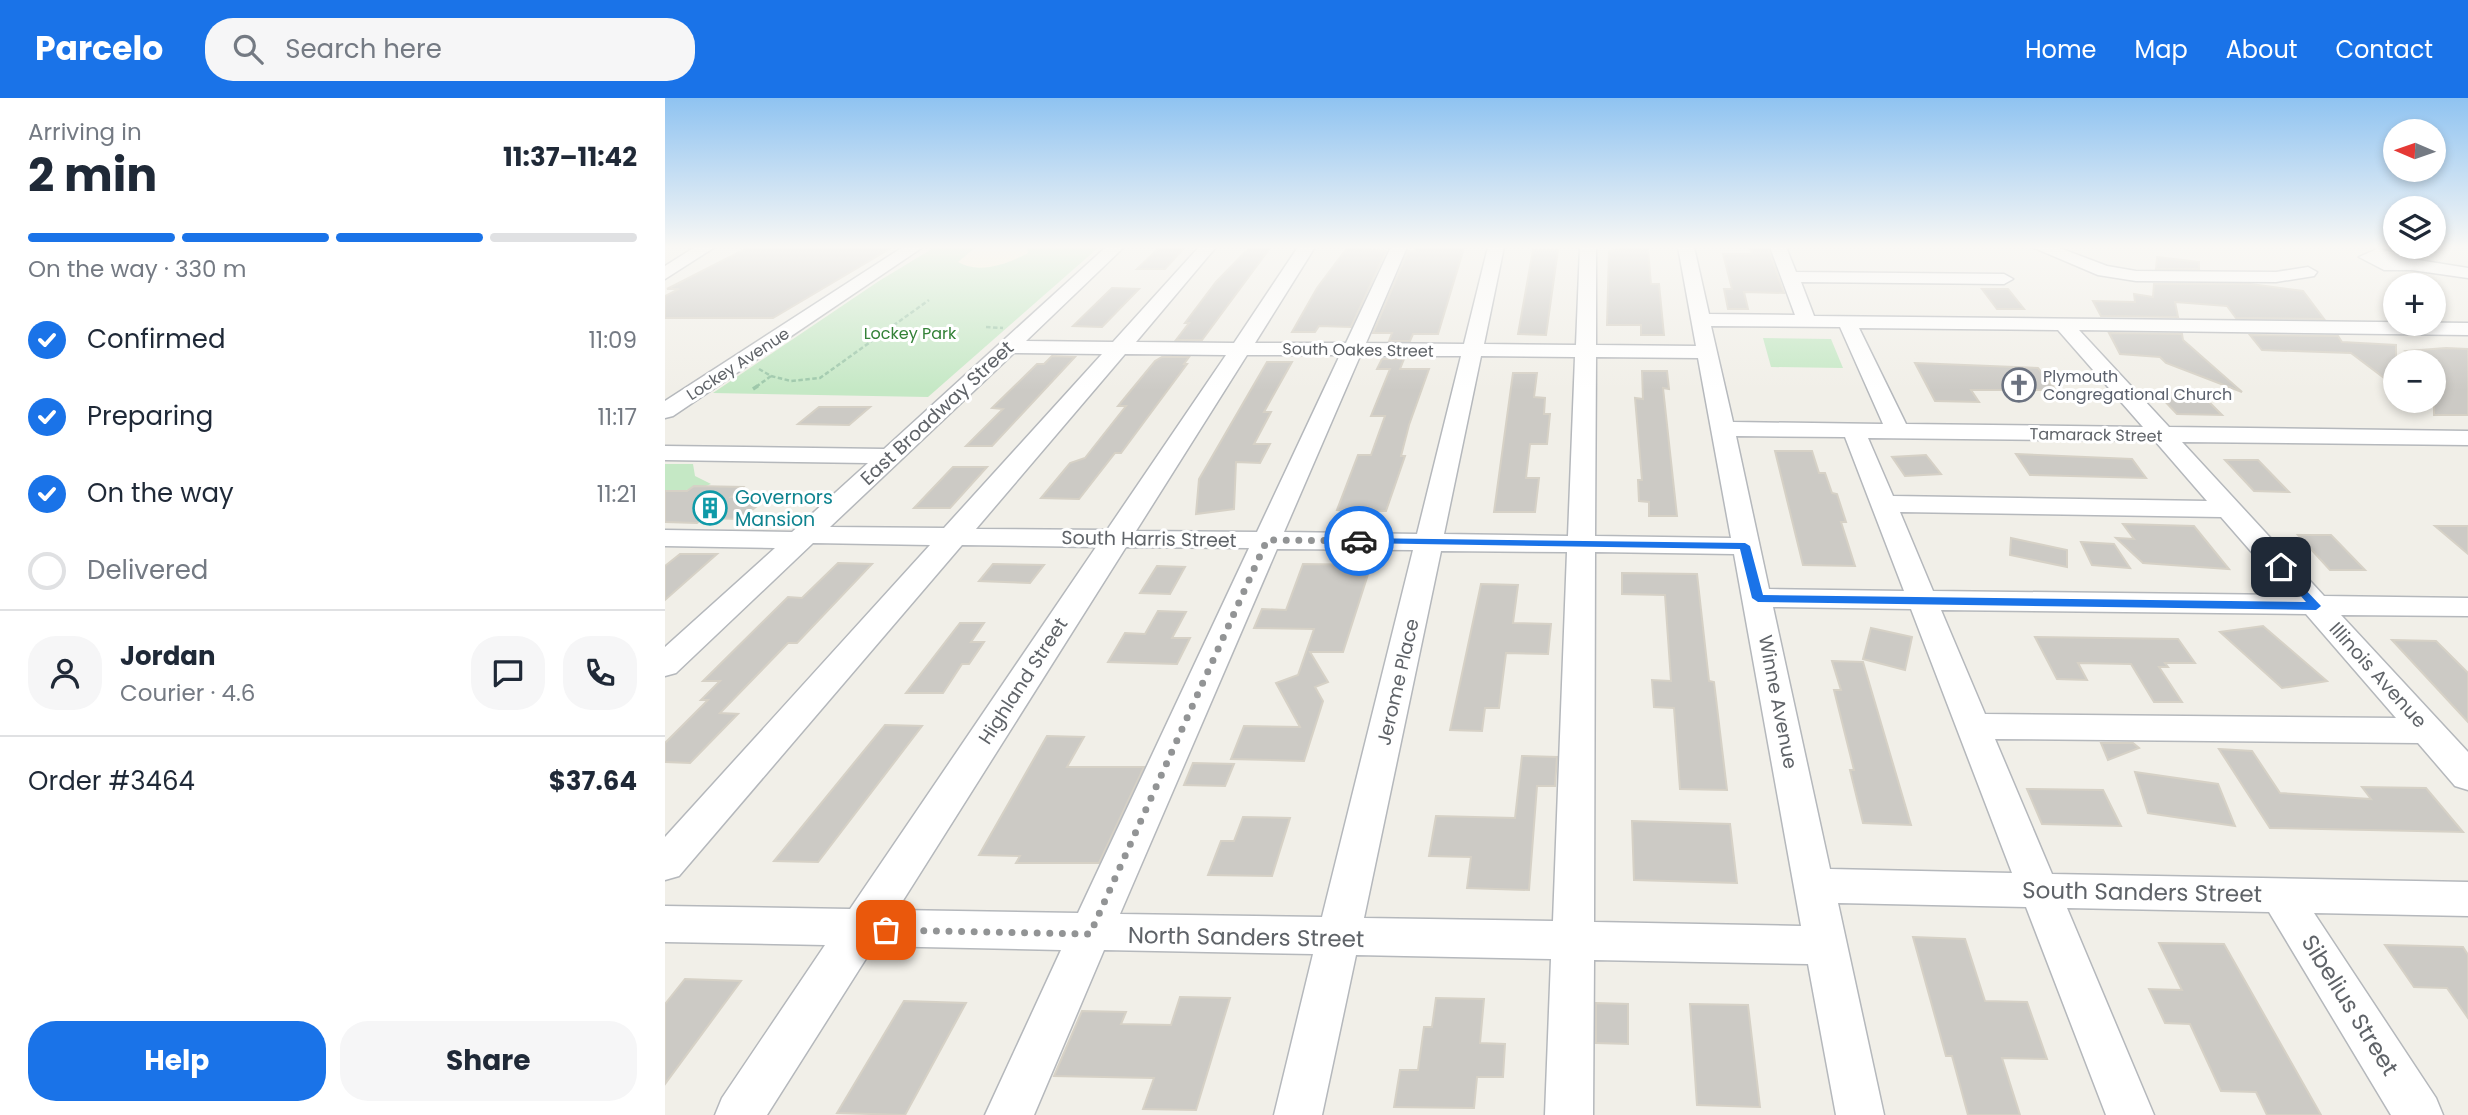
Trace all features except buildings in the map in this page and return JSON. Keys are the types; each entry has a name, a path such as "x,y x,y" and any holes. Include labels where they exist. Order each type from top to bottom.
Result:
{"street":[{"name":"Lockey Avenue","path":"665,411 843,294"},
{"name":"East Broadway Street","path":"665,665 1065,294"},
{"path":"665,864 1167,294"},
{"name":"Highland Street","path":"739,1115 1276,294"},
{"path":"1009,1115 1377,294"},
{"name":"Jerome Place","path":"1299,1115 1485,294"},
{"path":"1569,1115 1587,294"},
{"name":"Winne Avenue","path":"1696,294 1860,1115"},
{"path":"1797,294 1807,321"},
{"path":"1701,320 2468,329"},
{"path":"1847,322 1898,432"},
{"name":"Illinois Avenue","path":"2064,325 2468,776"},
{"name":"South Oakes Street","path":"1009,347 1707,352"},
{"name":"Tamarack Street","path":"1723,429 2468,438"},
{"path":"1854,431 2130,1115"},
{"path":"665,453 891,456"},
{"path":"1884,505 2229,509"},
{"name":"South Harris Street","path":"665,538 955,536 1745,546"},
{"path":"1758,598 2468,607"},
{"path":"1975,726 2428,732"},
{"name":"South Sanders Street","path":"1815,886 2468,899"},
{"name":"Sibelius Street","path":"2280,895 2419,1115"},
{"name":"North Sanders Street","path":"665,924 1339,939 1828,945"}],"path":[{"path":"756,368 771,376 791,380 820,378 929,300"},
{"path":"915,306 921,306"},
{"path":"753,388 771,376"}],"green space":[{"name":"Lockey Park","path":"859,294 1045,294 928,397 713,393"},
{"path":"1763,338 1831,339 1843,368 1771,367"},
{"path":"665,464 693,464 695,476 711,484 689,490 665,491"}],"way so far":[{"path":"886,930 1090,934 1267,540 1359,541"}],"place":[{"name":"Plymouth Congregational Church","path":"2019,385"},
{"name":"Governors Mansion","path":"710,508"}],"route":[{"path":"1359,541 1745,546 1758,598 2316,606 2281,567"}]}
